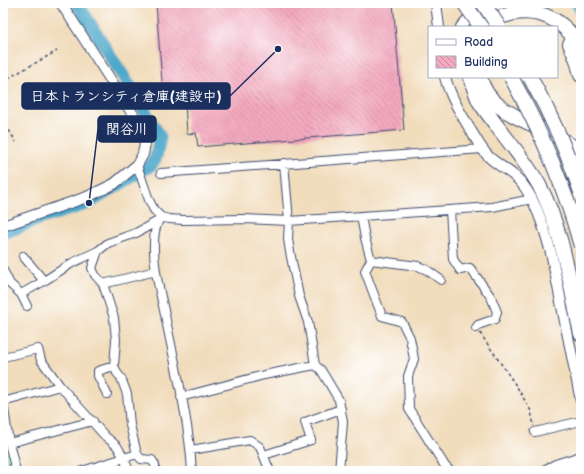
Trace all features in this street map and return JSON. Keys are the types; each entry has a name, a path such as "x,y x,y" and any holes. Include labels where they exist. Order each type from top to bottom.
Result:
{"highway":[{"path":"464,3 480,26"},
{"path":"483,3 498,26"},
{"path":"486,26 497,18 511,12 542,12 558,20 565,26 577,41 581,51"},
{"path":"500,26 506,22 525,18 534,18 552,26"},
{"path":"558,30 572,47 581,75"},
{"path":"512,78 536,122 550,155 564,191 581,246"},
{"path":"531,78 566,151 581,192"},
{"path":"473,79 500,107 555,136 573,147 580,154"},
{"path":"473,79 479,101 523,160 546,200 560,241 581,334"}],"main road":[{"path":"546,471 556,466 581,458"}],"street":[{"path":"61,3 134,116 143,133 145,144 139,170 149,200 160,219"},
{"path":"436,3 439,26"},
{"path":"462,26 473,13 488,3"},
{"path":"444,78 454,101 482,149 490,157 518,178 532,199 548,240 581,401"},
{"path":"161,173 482,149"},
{"path":"284,163 289,221 288,239 299,296 308,322 315,365 321,370 339,400 341,409 343,422 339,471"},
{"path":"3,226 87,197 139,170"},
{"path":"21,294 72,263 98,251 108,243 136,233 160,219 244,219 289,221 492,207 532,199"},
{"path":"450,210 453,259 460,270 470,268 491,297 497,312 495,319 478,325 476,328"},
{"path":"361,216 364,238 371,260 365,271 382,316 402,322 410,338 414,359 408,376 409,409 445,466 450,471"},
{"path":"160,219 156,228 154,241 156,271 191,450 192,471"},
{"path":"98,251 92,268 95,275 103,284 114,318 116,340 114,366 121,378 127,394 130,425 137,454 141,459 152,460 155,465 155,471"},
{"path":"23,256 44,281"},
{"path":"371,260 418,266 441,280"},
{"path":"3,270 10,284 21,294 27,306"},
{"path":"103,284 156,271"},
{"path":"3,357 38,349 41,360 60,386 105,436 117,446 129,471"},
{"path":"181,397 264,375 315,365"},
{"path":"108,394 98,376 98,371 114,366"},
{"path":"16,471 9,444 3,402 60,386"},
{"path":"264,455 311,440 305,422 341,409"},
{"path":"9,444 93,421"},
{"path":"535,432 581,421"},
{"path":"191,450 250,440 260,447 270,471"},
{"path":"82,471 137,454"}],"path":[{"path":"3,81 57,51"},
{"path":"3,120 16,142"},
{"path":"476,328 517,387 531,411 535,432"}],"green space":[{"path":"3,426 14,471 3,471"}],"building":[{"path":"393,3 404,130 198,147 196,133 187,134 185,103 173,104 172,94 163,95 156,4"}],"waterway":[{"path":"3,233 41,218 89,203 151,165 156,157 160,137 77,3"},
{"path":"577,3 581,10"}],"place":[{"name":"日本トランシティ倉庫(建設中)","path":"278,49"},
{"name":"関谷川","path":"89,203"}]}
